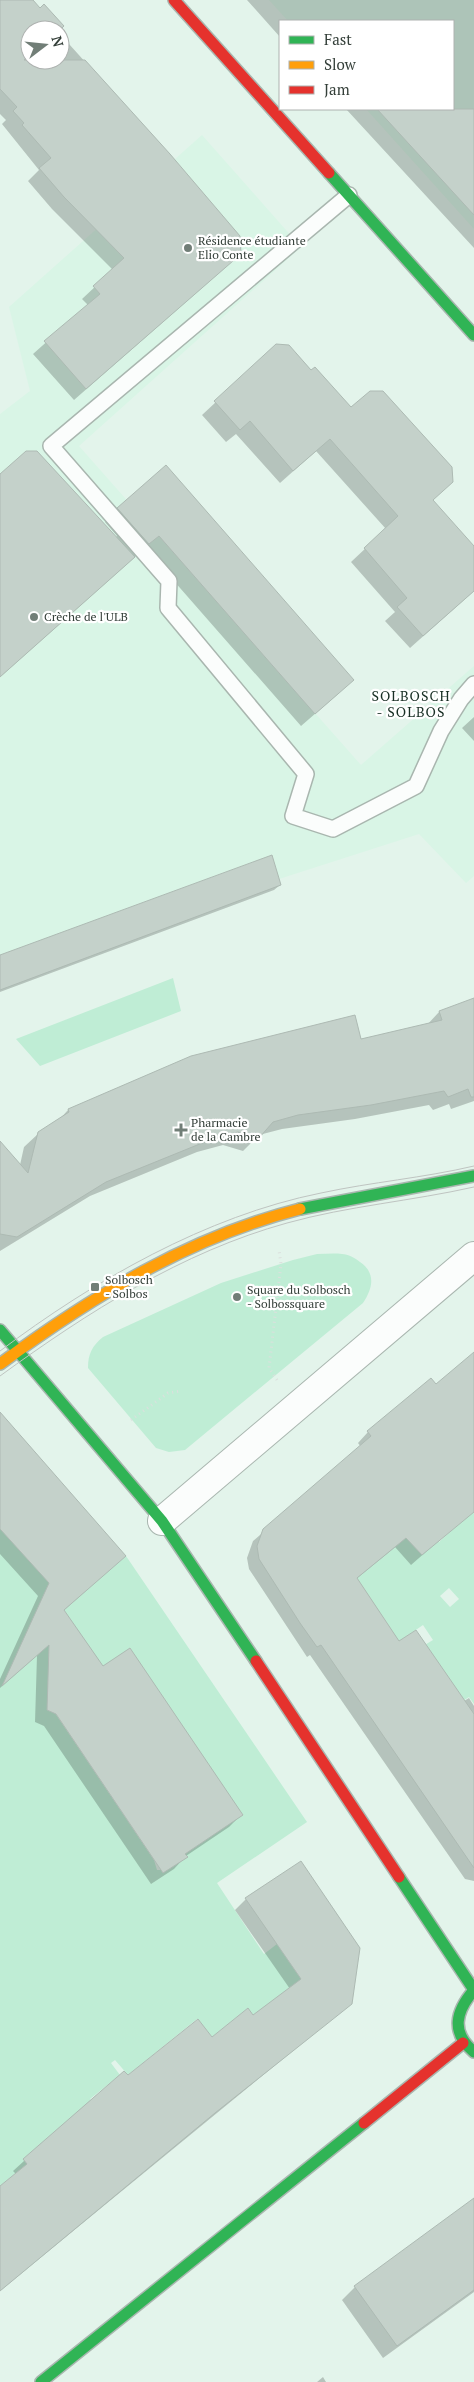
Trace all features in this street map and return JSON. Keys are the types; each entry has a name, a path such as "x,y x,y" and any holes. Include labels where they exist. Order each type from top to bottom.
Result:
{"street":[{"path":"174,0 474,335"},
{"path":"0,1364 107,1293 180,1253 226,1233 281,1214 323,1204 474,1176"},
{"path":"162,1522 474,1256"},
{"path":"0,1330 162,1522 204,1581 474,1990 464,2001 458,2014 458,2029 463,2042 474,2052"},
{"path":"41,2382 463,2042"}],"lane":[{"path":"349,195 51,446 169,581 168,608 306,774 293,816 333,829 416,786 441,731 461,699 474,684"}],"path":[{"path":"278,1245 281,1264 268,1368 280,1385"},
{"path":"131,1420 168,1392 181,1391"}],"shaded area":[{"path":"269,0 474,0 474,229 367,110 454,110 454,20 287,20"},
{"path":"202,135 301,247 79,446 361,765 474,666 474,876 466,883 419,834 279,879 272,855 0,955 0,414 30,391 9,307"},
{"path":"173,978 181,1011 40,1066 16,1039"},
{"path":"317,1254 351,1256 365,1266 371,1276 371,1286 363,1303 185,1450 169,1452 156,1448 88,1368 91,1351 103,1337 221,1283"},
{"path":"474,1492 474,1704 469,1697 450,1709 423,1646 433,1640 423,1625 394,1645 383,1627 388,1624 338,1560 384,1538 436,1538 439,1542 452,1530","holes":["449,1588 459,1599 450,1607 440,1596"]},
{"path":"0,1516 84,1592 126,1556 307,1822 217,1883 264,1954 277,1944 313,1970 257,2020 247,2009 212,2037 197,2019 128,2075 115,2060 111,2063 120,2075 90,2099 104,2115 27,2164 0,2186","holes":["72,1687 242,1815 185,1854 187,1857 168,1870 157,1870 154,1860 55,1713 48,1708 47,1703"]}],"building":[{"path":"0,0 33,0 40,8 44,4 59,20 20,20 20,70 70,70 70,60 85,60 170,154 240,236 241,254 86,389 44,341 100,294 93,286 124,258 64,197 39,168 51,158 22,125 24,123 13,111 17,107 0,89"},
{"path":"474,109 474,215 378,110"},
{"path":"276,344 289,345 311,370 315,367 351,407 370,391 383,391 452,467 453,482 433,500 474,546 474,591 423,636 397,607 407,598 364,548 398,516 330,439 293,471 250,421 240,430 214,401"},
{"name":"Crèche de l'ULB","path":"26,451 37,451 135,557 0,677 0,474"},
{"path":"166,465 354,680 315,714 159,536 149,544 117,508"},
{"path":"272,855 281,885 0,990 0,955"},
{"path":"474,998 474,1097 471,1097 468,1089 448,1097 444,1091 371,1105 298,1115 273,1122 259,1138 238,1132 212,1139 106,1182 17,1237 0,1234 0,1141 28,1173 38,1132 69,1112 68,1109 191,1056 355,1015 361,1039 442,1020 439,1011"},
{"path":"474,1352 474,1512 422,1555 406,1538 357,1578 399,1641 416,1630 474,1714 474,1868 321,1645 317,1647 300,1623 259,1559 257,1546 263,1529 371,1436 367,1431 431,1378 436,1384"},
{"path":"0,1412 126,1556 64,1610 103,1666 130,1648 243,1815 185,1854 188,1857 163,1873 56,1714 47,1710 49,1645 2,1686 49,1583 0,1529"},
{"path":"301,1861 360,1948 352,2004 215,2113 0,2291 0,2186 27,2164 23,2159 124,2071 128,2075 198,2019 212,2037 248,2008 253,2015 301,1979 245,1898"},
{"path":"474,2198 474,2290 397,2346 354,2286"}],"tram line":[{"path":"0,1351 73,1300 112,1276 152,1254 235,1218 321,1193 474,1166"},
{"path":"0,1376 102,1307 137,1286 210,1250 248,1235 310,1217 474,1187"}],"traffic: fast":[{"path":"329,173 474,335"},
{"path":"300,1209 474,1176"},
{"path":"0,1330 162,1521 256,1661"},
{"path":"399,1877 474,1990 463,2006 458,2021 461,2037 474,2052"},
{"path":"41,2382 364,2123"}],"traffic: slow":[{"path":"0,1364 70,1315 142,1272 219,1236 259,1221 300,1209"}],"traffic: jam":[{"path":"174,0 329,173"},
{"path":"256,1661 399,1877"},
{"path":"364,2123 463,2043"}],"place":[{"name":"Résidence étudiante Elio Conte","path":"188,248"},
{"name":"Crèche de l'ULB","path":"34,617"},
{"name":"Pharmacie de la Cambre","path":"181,1130"},
{"name":"Solbosch - Solbos","path":"95,1287"},
{"name":"Square du Solbosch - Solbossquare","path":"237,1297"}],"district":[{"name":"SOLBOSCH - SOLBOS","path":"411,704"}]}
